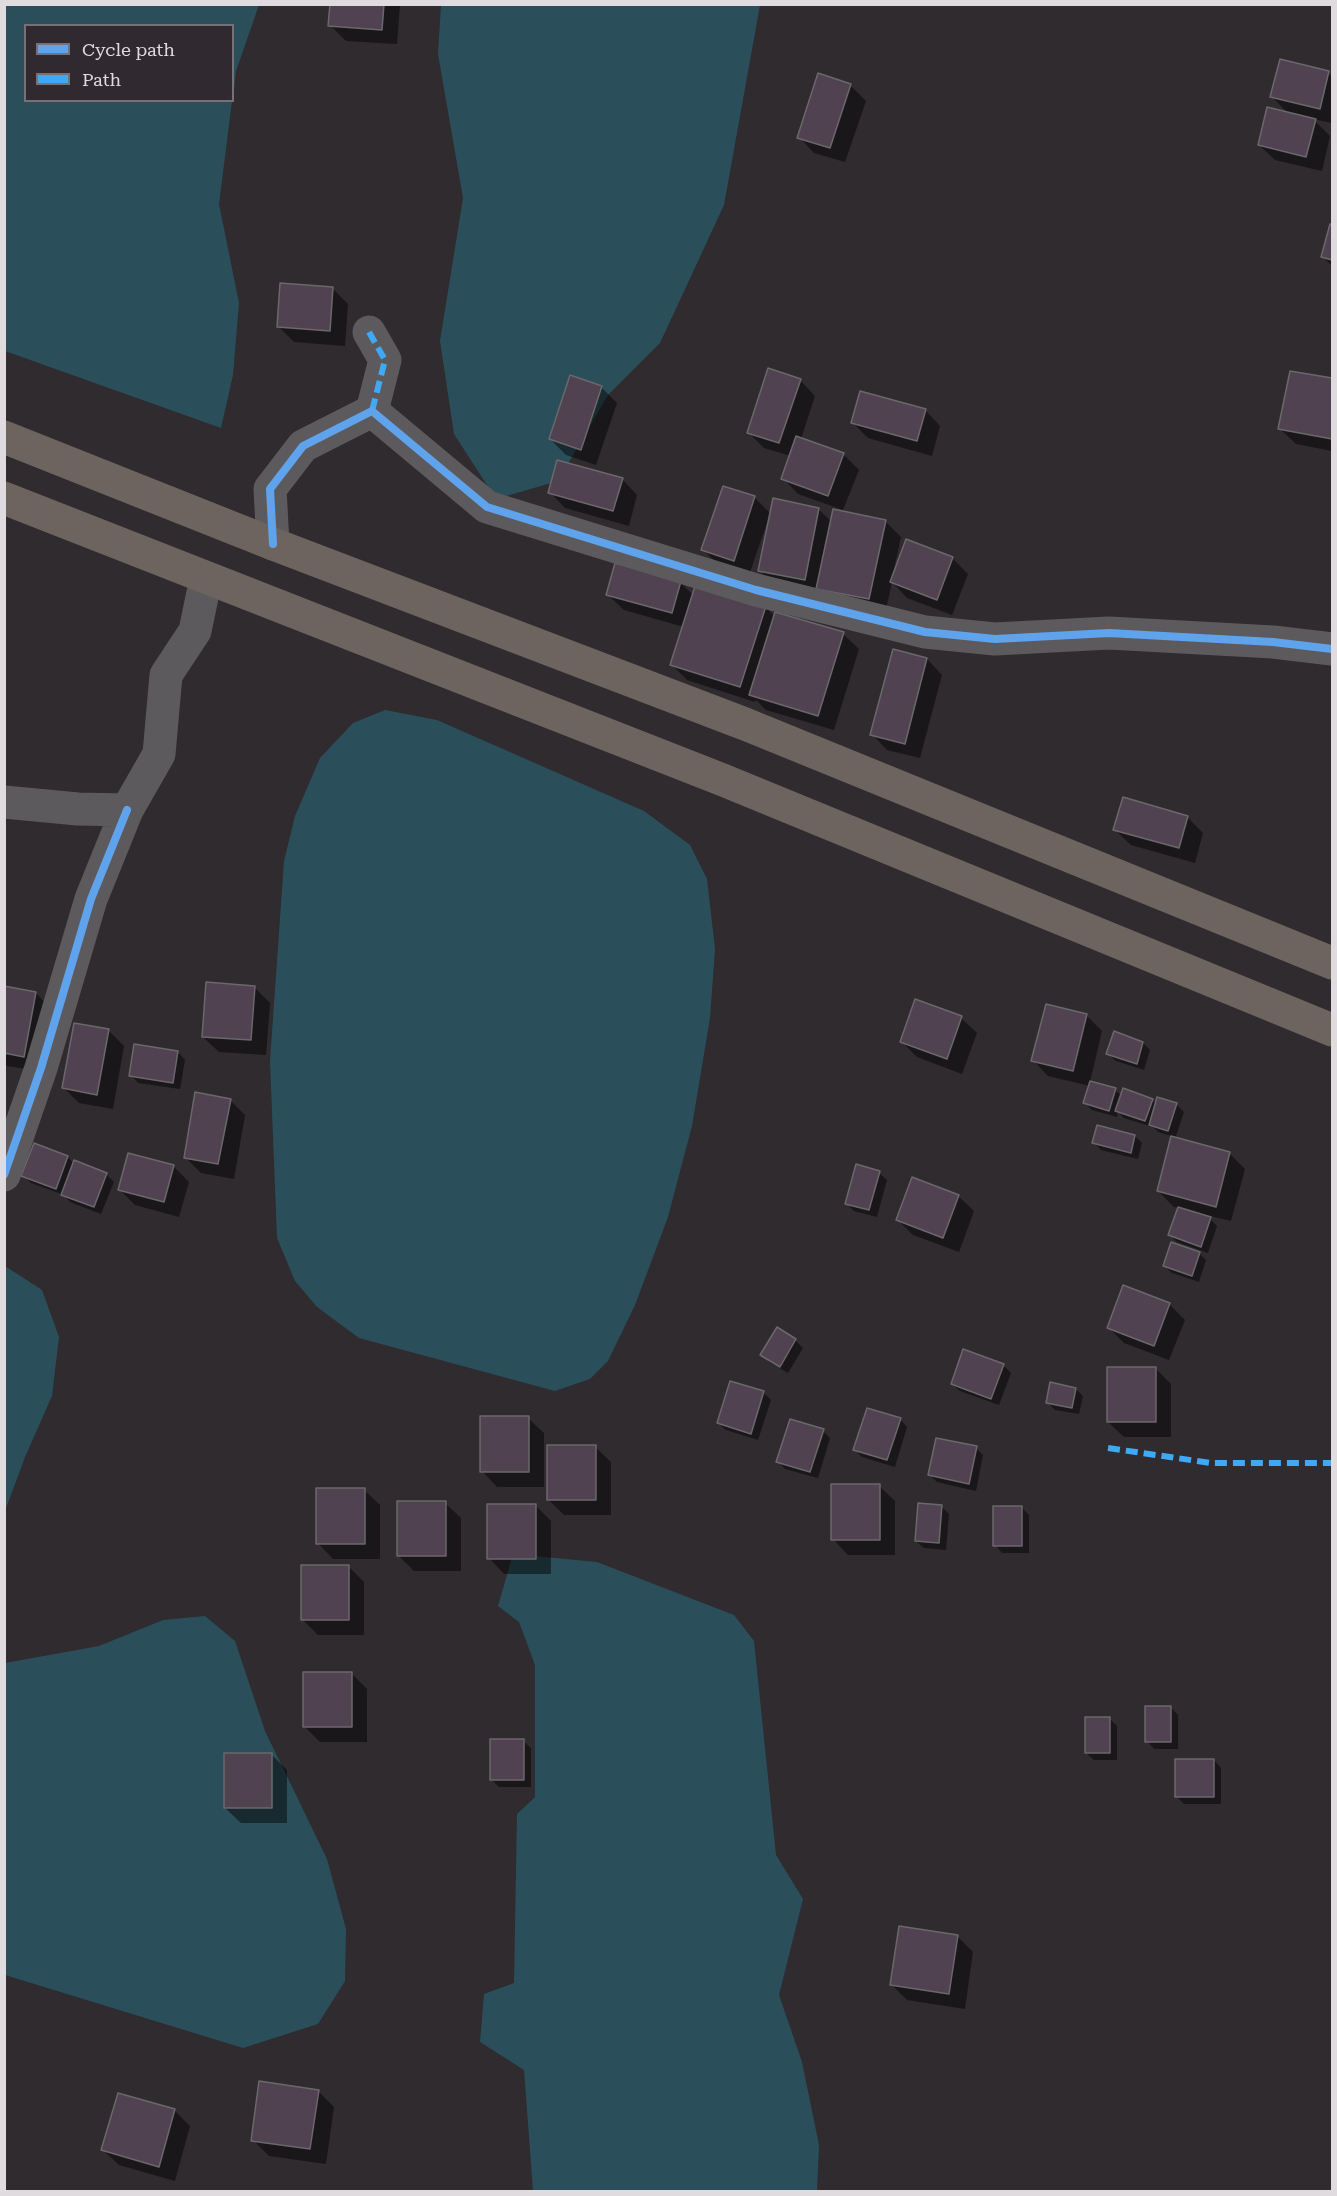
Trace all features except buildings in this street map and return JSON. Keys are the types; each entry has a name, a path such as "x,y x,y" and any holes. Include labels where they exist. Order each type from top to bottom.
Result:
{"main road":[{"path":"4,437 107,476 273,544 745,724 1332,963"},
{"path":"4,498 723,780 1332,1030"}],"street":[{"path":"273,544 270,489 296,454 303,446 372,411 385,360 369,332"},
{"path":"372,411 487,507 756,590 924,632 995,639 1109,633 1273,642 1332,649"},
{"path":"4,1175 40,1068 91,899 127,810 159,754 166,675 195,631 206,578"},
{"path":"4,802 78,809 127,810"}],"water":[{"path":"5,4 259,5 236,71 234,90 234,24 24,24 24,102 232,102 219,204 239,303 233,375 221,428 5,351"},
{"path":"441,5 760,5 724,205 660,343 608,395 558,481 496,499 454,434 440,341 463,198 438,54"},
{"path":"385,710 437,720 644,811 690,845 707,879 715,949 710,1018 692,1126 668,1217 635,1305 608,1361 590,1379 555,1391 359,1338 317,1307 295,1281 277,1238 270,1061 284,861 295,816 320,758 353,723"},
{"path":"5,1266 42,1290 59,1337 52,1396 25,1457 5,1511"},
{"path":"513,1554 597,1562 734,1615 754,1641 776,1855 803,1899 779,1995 802,2062 819,2145 817,2191 533,2191 524,2070 480,2042 484,1994 514,1983 517,1814 535,1797 535,1665 519,1622 498,1606"},
{"path":"205,1616 235,1641 265,1731 327,1859 346,1929 345,1981 318,2024 243,2048 5,1975 5,1663 99,1646 163,1620"}],"marked path":[{"path":"369,332 385,360 372,411"},
{"path":"1108,1448 1211,1463 1332,1463"}],"cycle path":[{"path":"273,544 270,489 303,446 372,411 487,507 756,590 925,632 995,639 1109,633 1273,642 1332,649"},
{"path":"4,1175 41,1068 91,899 127,810"}]}
